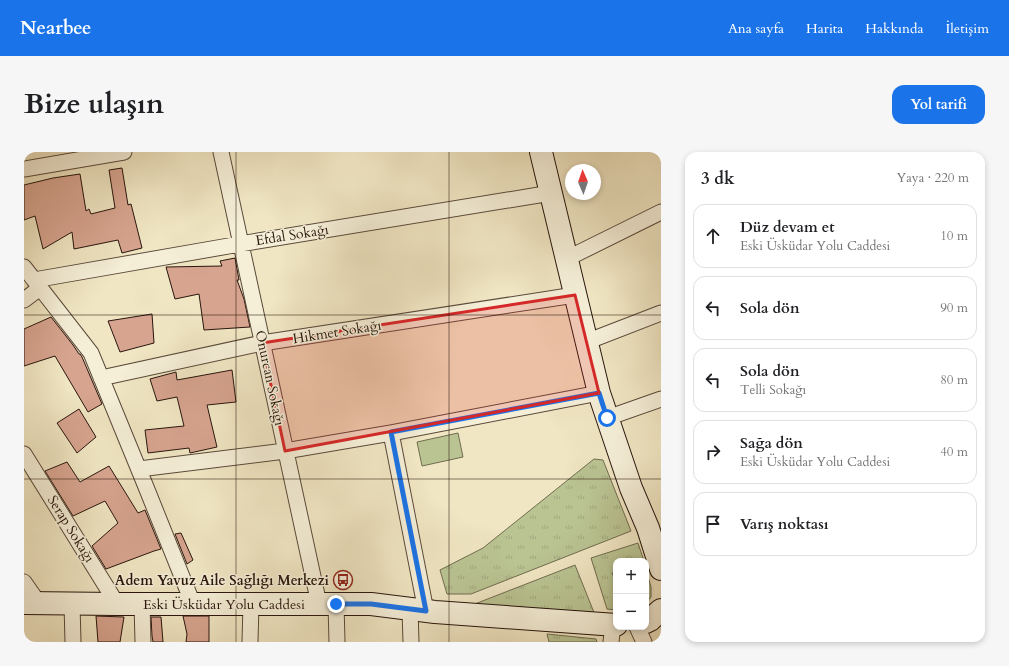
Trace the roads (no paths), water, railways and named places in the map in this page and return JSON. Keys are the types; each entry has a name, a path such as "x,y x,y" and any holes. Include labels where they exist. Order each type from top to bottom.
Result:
{"street":[{"path":"24,169 124,152"},
{"name":"Onurcan Sokağı","path":"220,152 285,451 337,642"},
{"path":"541,152 599,393 631,488 654,536 661,569"},
{"name":"Efdal Sokağı","path":"37,284 240,244 551,193"},
{"path":"566,259 661,212"},
{"path":"24,267 91,353 193,604"},
{"path":"24,300 37,284"},
{"name":"Hikmet Sokağı","path":"101,378 262,343 575,295"},
{"path":"586,342 661,314"},
{"path":"139,469 285,451 599,393"},
{"path":"607,418 661,399"},
{"path":"391,432 418,610 411,642"},
{"name":"Serap Sokağı","path":"24,454 117,604"},
{"path":"24,582 31,602"},
{"name":"Eski Üsküdar Yolu Caddesi","path":"31,602 72,604 371,604 613,631"},
{"path":"72,604 73,642"},
{"path":"142,604 143,642"},
{"path":"250,604 250,642"},
{"path":"649,620 661,610"},
{"path":"649,627 661,628"},
{"path":"638,630 644,642"}],"place":[{"name":"Adem Yavuz Aile Sağlığı Merkezi","path":"343,580"}]}
